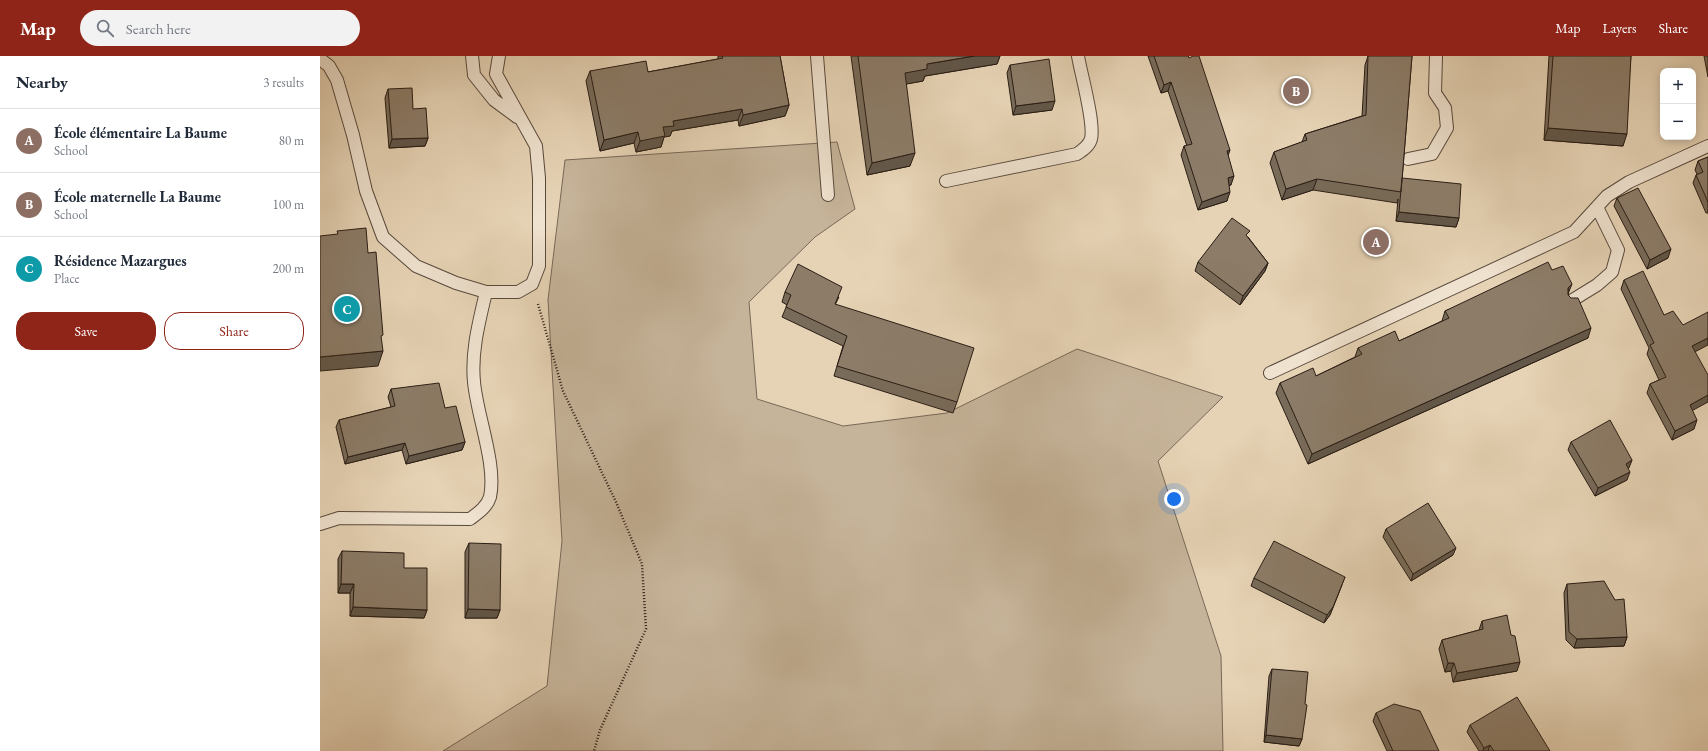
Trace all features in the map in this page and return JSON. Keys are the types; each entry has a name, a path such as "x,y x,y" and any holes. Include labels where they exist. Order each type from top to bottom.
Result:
{"lane":[{"path":"472,56 474,76 494,100 521,120"},
{"path":"320,59 329,66 337,80 353,135 366,191 383,237 416,266 456,283 486,292 518,292 532,284 539,266 539,178 536,146 496,74 499,56"},
{"path":"817,56 828,195"},
{"path":"946,181 1077,154 1088,146 1091,138 1092,125 1078,56"},
{"path":"1408,159 1432,154 1447,128 1445,108 1435,93 1436,56"},
{"path":"1270,373 1574,232 1606,196 1629,182 1708,146"},
{"path":"1572,301 1597,285 1612,272 1618,250 1597,207"},
{"path":"320,524 339,518 470,519 482,510 490,498 491,474 474,382 475,343 486,292"}],"path":[{"path":"532,284 563,392 616,502 642,564 646,630 600,730 594,751"}],"shaded area":[{"path":"837,142 855,209 815,237 749,302 757,399 843,426 947,413 1077,349 1223,397 1158,461 1221,656 1223,751 443,751 547,686 562,541 548,300 565,160"}],"building":[{"path":"722,56 780,56 789,105 743,115 742,109 673,121 674,126 663,127 665,136 640,141 638,132 604,140 590,71 646,61 648,72 723,58"},
{"path":"858,56 974,56 927,64 927,69 905,73 915,153 872,163"},
{"path":"1154,56 1188,56 1189,58 1199,56 1230,150 1227,151 1234,176 1228,178 1230,192 1202,202 1184,146 1192,144 1171,82 1164,85"},
{"path":"1368,56 1412,56 1401,192 1317,179 1286,189 1274,152 1307,140 1305,134 1366,115"},
{"path":"1553,56 1631,56 1627,134 1548,128"},
{"path":"1049,59 1055,101 1016,106 1010,65"},
{"path":"412,88 413,109 426,108 428,138 392,139 388,89"},
{"path":"1708,157 1708,202 1696,175 1703,172 1698,161"},
{"path":"1402,178 1461,184 1459,218 1399,212"},
{"path":"1638,188 1671,249 1650,260 1617,198"},
{"path":"1232,218 1250,231 1246,235 1268,263 1243,296 1198,262"},
{"path":"366,228 368,253 376,252 383,351 320,357 320,236 338,234 337,231"},
{"path":"1548,262 1552,270 1563,266 1572,284 1568,288 1568,295 1571,298 1578,298 1591,328 1312,454 1280,383 1313,368 1316,376 1362,354 1358,348 1395,331 1399,341 1449,318 1445,311"},
{"path":"798,264 842,287 835,304 974,348 957,402 837,366 847,336 786,307 791,295 785,292"},
{"path":"1643,271 1664,315 1673,311 1683,325 1708,312 1708,338 1692,346 1708,375 1708,395 1690,405 1697,420 1675,431 1650,384 1666,377 1650,345 1654,343 1624,280"},
{"path":"439,383 445,408 456,406 465,442 409,456 405,443 348,457 339,420 395,406 391,389"},
{"path":"1610,420 1632,460 1626,464 1630,472 1598,488 1571,442"},
{"path":"1428,503 1456,548 1413,574 1386,529"},
{"path":"1274,541 1345,577 1333,607 1327,615 1254,578"},
{"path":"469,543 501,544 500,610 468,609"},
{"path":"342,551 404,553 404,568 427,568 427,610 353,607 354,584 341,584"},
{"path":"1604,581 1615,600 1624,599 1627,637 1577,639 1569,632 1567,584"},
{"path":"1507,615 1511,635 1515,636 1520,662 1457,673 1454,663 1448,663 1442,640 1483,629 1482,621"},
{"path":"1272,669 1308,672 1305,704 1307,705 1302,739 1266,735"},
{"path":"1517,697 1550,751 1494,751 1490,745 1484,748 1470,725"},
{"path":"1394,704 1420,711 1439,751 1393,751 1376,713"}],"place":[{"name":"École maternelle La Baume","path":"1296,91"},
{"name":"École élémentaire La Baume","path":"1376,242"},
{"name":"Résidence Mazargues","path":"347,309"}]}
